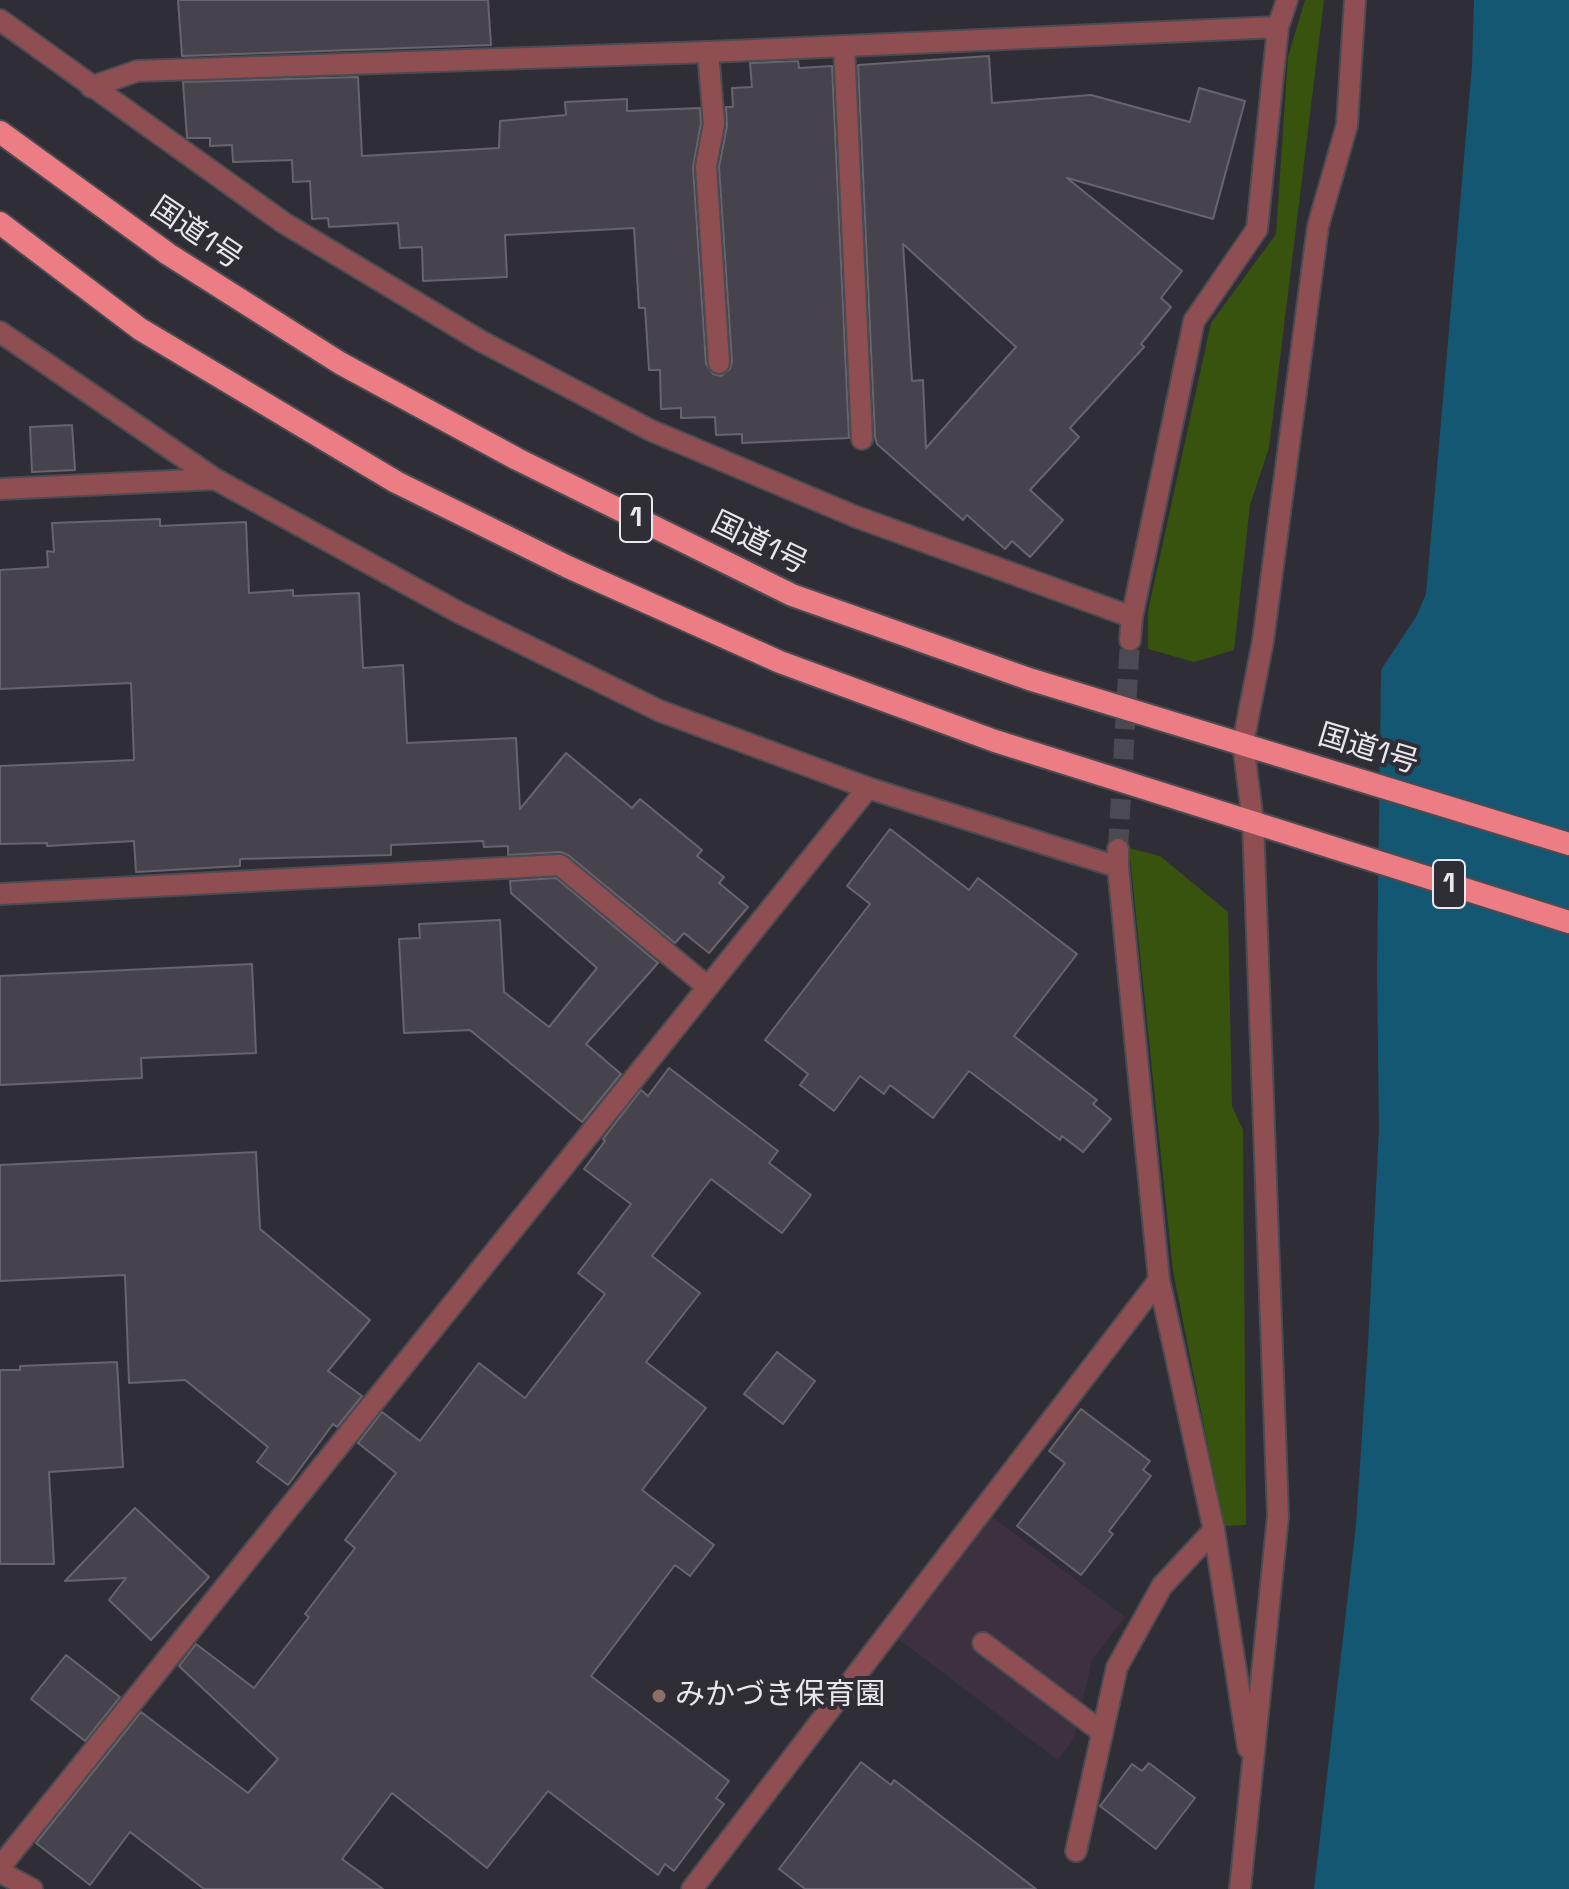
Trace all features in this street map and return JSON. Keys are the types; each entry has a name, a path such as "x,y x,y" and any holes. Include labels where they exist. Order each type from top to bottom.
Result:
{"highway":[{"name":"国道1号","path":"0,132 168,254 340,363 517,459 792,595 1029,679 1569,844"},
{"name":"1","path":"0,223 153,337 396,482 568,567 780,662 995,741 1569,922"}],"street":[{"path":"1130,640 1132,617 1194,321 1257,229 1278,27 1287,0"},
{"path":"1240,1889 1278,1516 1253,822 1243,743 1263,641 1318,226 1347,125 1355,0"},
{"path":"0,20 284,223 479,340 650,430 854,516 1132,617"},
{"path":"91,87 137,71 708,52 1278,27"},
{"path":"844,46 862,439"},
{"path":"708,52 714,124 706,166 719,363"},
{"path":"0,332 215,479 458,612 660,711 868,788 1118,858 1159,1280 1214,1530 1252,1776"},
{"path":"0,489 215,479"},
{"path":"32,1889 0,1869 868,788"},
{"path":"0,894 560,865 708,987"},
{"path":"692,1889 1159,1280"},
{"path":"1076,1851 1117,1667 1162,1586 1214,1530"},
{"path":"983,1643 1102,1732"}],"shaded area":[{"path":"991,1516 1125,1617 1092,1660 1074,1738 1058,1760 897,1638"}],"green space":[{"path":"1305,0 1324,0 1269,448 1250,505 1234,650 1194,662 1148,649 1148,611 1211,323 1276,234 1288,57"},
{"path":"1129,848 1160,856 1228,912 1232,1106 1243,1130 1246,1525 1224,1526 1173,1271"}],"water":[{"path":"1474,0 1569,0 1569,1889 1314,1889 1356,1525 1368,1344 1379,1130 1377,970 1381,670 1416,617 1426,594 1472,66"}],"building":[{"path":"178,0 488,0 491,45 182,56"},
{"path":"989,56 992,103 1091,95 1190,122 1199,88 1245,101 1213,219 1067,178 1182,271 1161,298 1171,307 1141,344 1144,347 1070,428 1079,437 1030,490 1063,520 1030,557 1012,541 1005,549 967,515 963,520 877,444 858,65","holes":["903,244 1016,347 926,448 923,380 912,381"]},
{"path":"798,61 799,68 832,66 849,438 742,443 742,434 716,435 715,417 681,418 681,408 661,409 660,370 649,370 645,308 639,308 634,228 505,235 507,277 423,281 422,247 400,248 398,223 329,227 328,218 312,219 310,181 293,182 292,160 233,162 232,145 210,146 210,138 187,138 183,82 358,77 362,156 499,148 500,121 566,115 565,102 627,99 627,111 700,108 701,123 693,167 706,364 713,374 721,376 730,369 732,362 719,167 727,126 726,107 733,107 732,88 752,87 750,63"},
{"path":"72,425 75,470 32,472 30,427"},
{"path":"160,519 160,526 246,522 249,593 293,590 293,596 359,593 363,668 403,665 407,743 516,738 520,809 566,753 632,808 640,799 702,850 697,856 724,877 719,883 748,907 709,953 684,933 675,943 568,855 560,852 508,855 508,846 484,847 483,841 391,845 391,855 240,859 240,866 136,872 134,841 47,846 47,843 0,844 0,766 134,760 131,683 0,689 0,570 48,567 47,551 54,552 52,523"},
{"path":"890,829 969,890 978,878 1077,954 1014,1036 1097,1100 1093,1104 1111,1119 1083,1152 1062,1136 1060,1140 969,1071 933,1118 890,1085 884,1094 860,1076 834,1111 800,1085 808,1074 765,1040 870,904 847,886"},
{"path":"556,878 658,963 586,1044 621,1074 582,1122 470,1030 404,1033 399,939 420,938 419,924 500,920 504,992 549,1027 597,968 511,893 510,881"},
{"path":"252,964 256,1053 141,1058 142,1078 0,1085 0,976"},
{"path":"669,1068 778,1151 769,1163 811,1195 782,1233 711,1179 652,1256 700,1293 646,1362 706,1408 642,1490 714,1545 690,1576 675,1565 591,1676 729,1781 716,1798 724,1804 674,1871 665,1864 658,1875 548,1791 487,1868 392,1793 342,1859 383,1889 204,1889 130,1832 90,1885 36,1843 141,1712 248,1793 278,1759 179,1666 196,1644 254,1688 309,1617 305,1614 355,1548 345,1540 396,1473 358,1443 382,1412 420,1441 479,1363 525,1398 605,1294 578,1273 631,1204 584,1169 641,1090 648,1096"},
{"path":"256,1152 260,1229 370,1320 328,1371 362,1396 337,1427 333,1424 288,1485 257,1462 268,1447 185,1380 129,1383 125,1275 0,1281 0,1165"},
{"path":"777,1352 815,1381 783,1424 744,1394"},
{"path":"117,1362 123,1467 49,1472 54,1564 0,1564 0,1370 20,1370 20,1366"},
{"path":"1081,1409 1150,1461 1143,1470 1151,1476 1109,1531 1113,1534 1081,1575 1017,1526 1065,1463 1049,1451"},
{"path":"135,1508 209,1577 151,1640 109,1600 126,1578 65,1581"},
{"path":"66,1655 120,1697 85,1741 31,1699"},
{"path":"861,1762 891,1785 894,1780 1036,1889 805,1889 779,1869"},
{"path":"1149,1763 1195,1798 1156,1849 1100,1806 1132,1764 1142,1771"}],"tunnel":[{"path":"1118,849 1130,640"}],"place":[{"name":"みかづき保育園","path":"659,1696"}]}
